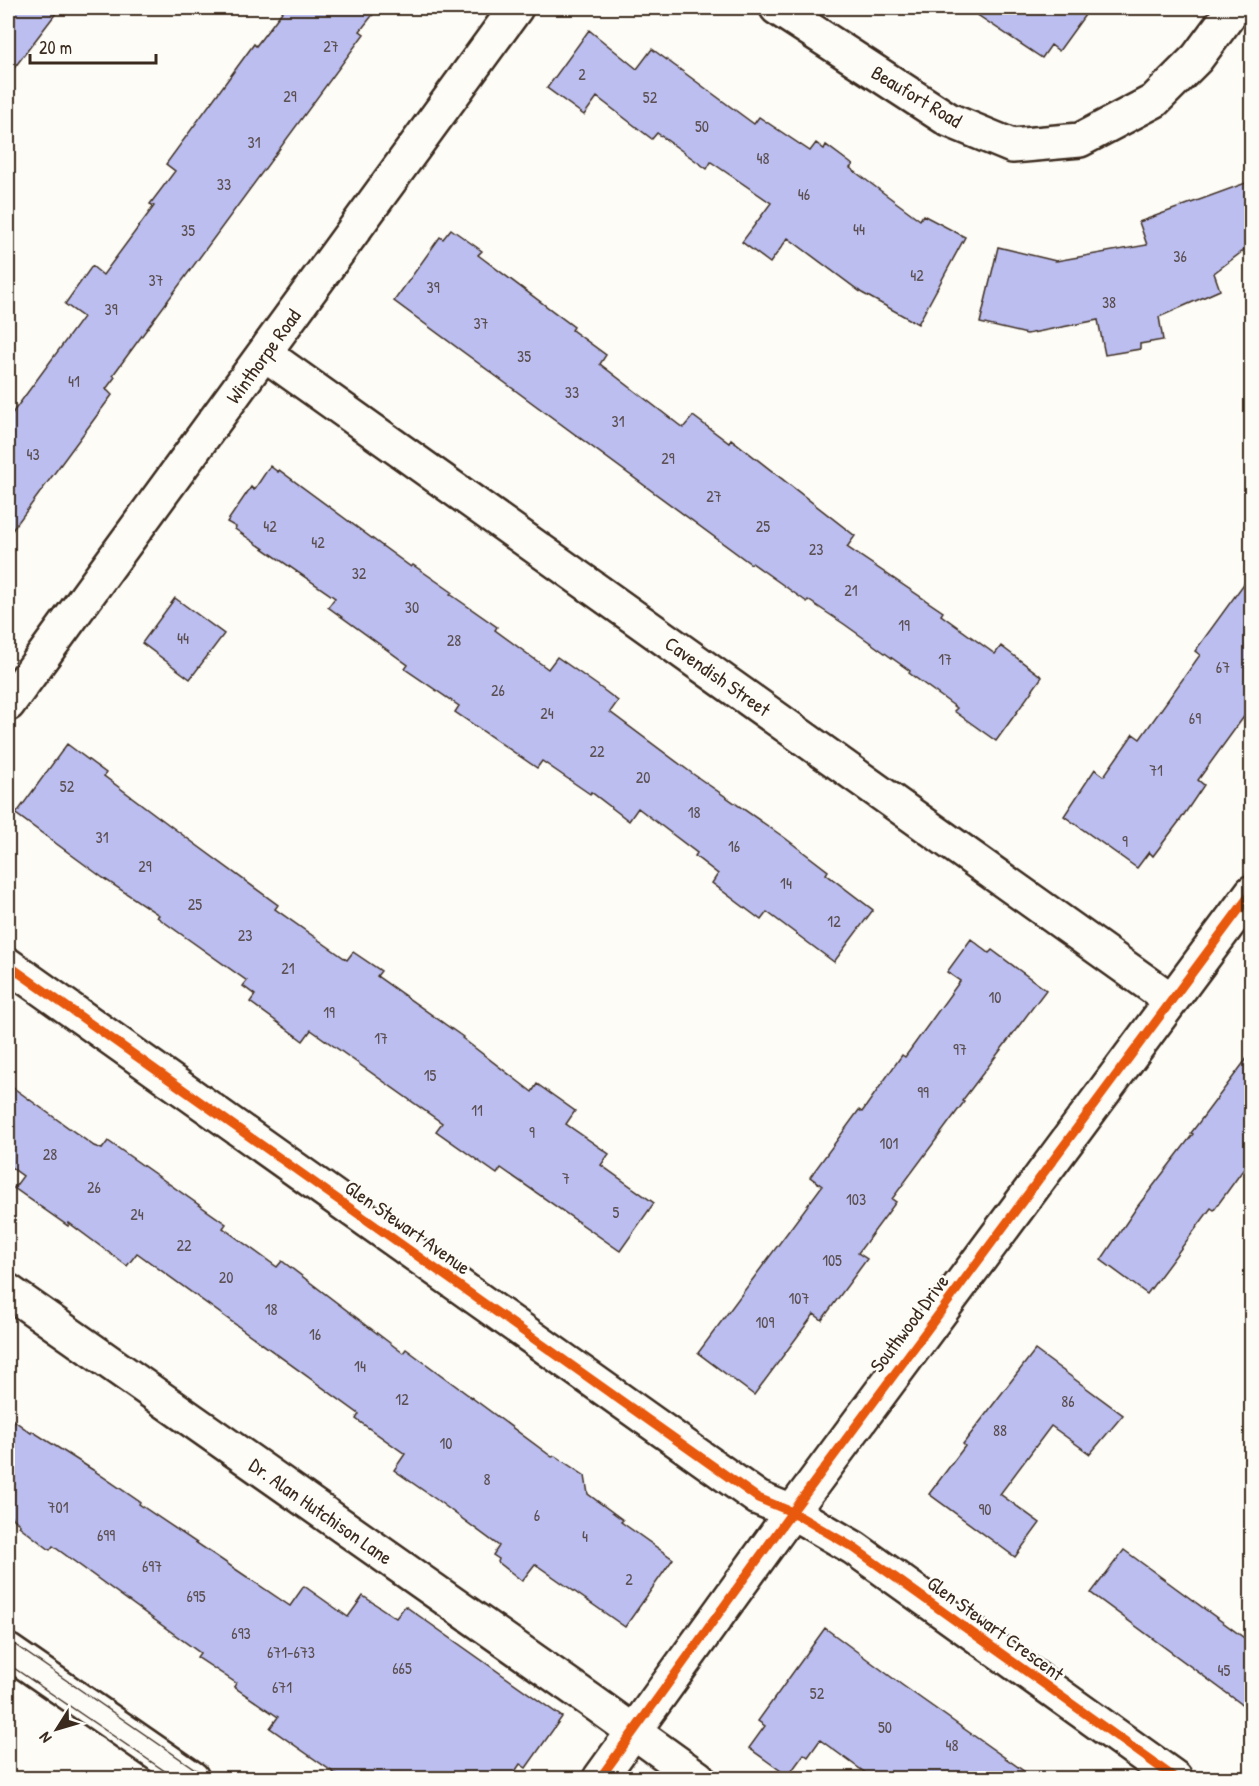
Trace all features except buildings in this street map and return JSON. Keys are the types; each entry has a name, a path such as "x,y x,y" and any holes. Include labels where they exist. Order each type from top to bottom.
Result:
{"street":[{"name":"Winthorpe Road","path":"8,704 516,8"},
{"name":"Beaufort Road","path":"777,8 949,120 1012,146 1080,140 1154,101 1197,58 1234,8"},
{"name":"Cavendish Street","path":"265,354 1171,1000"},
{"name":"Southwood Drive","path":"600,1779 792,1512 1251,892"},
{"name":"Glen Stewart Avenue","path":"8,965 758,1498 792,1512"},
{"name":"Dr. Alan Hutchison Lane","path":"8,1291 634,1731 698,1779"},
{"name":"Glen Stewart Crescent","path":"792,1512 854,1548 1175,1779"},
{"path":"8,1651 192,1779"}],"tram line":[{"path":"8,1640 208,1778"},
{"path":"8,1664 175,1778"}],"cycle path":[{"path":"600,1778 792,1512 1252,892"},
{"path":"8,965 758,1498 792,1512 854,1548 1175,1778"}]}
